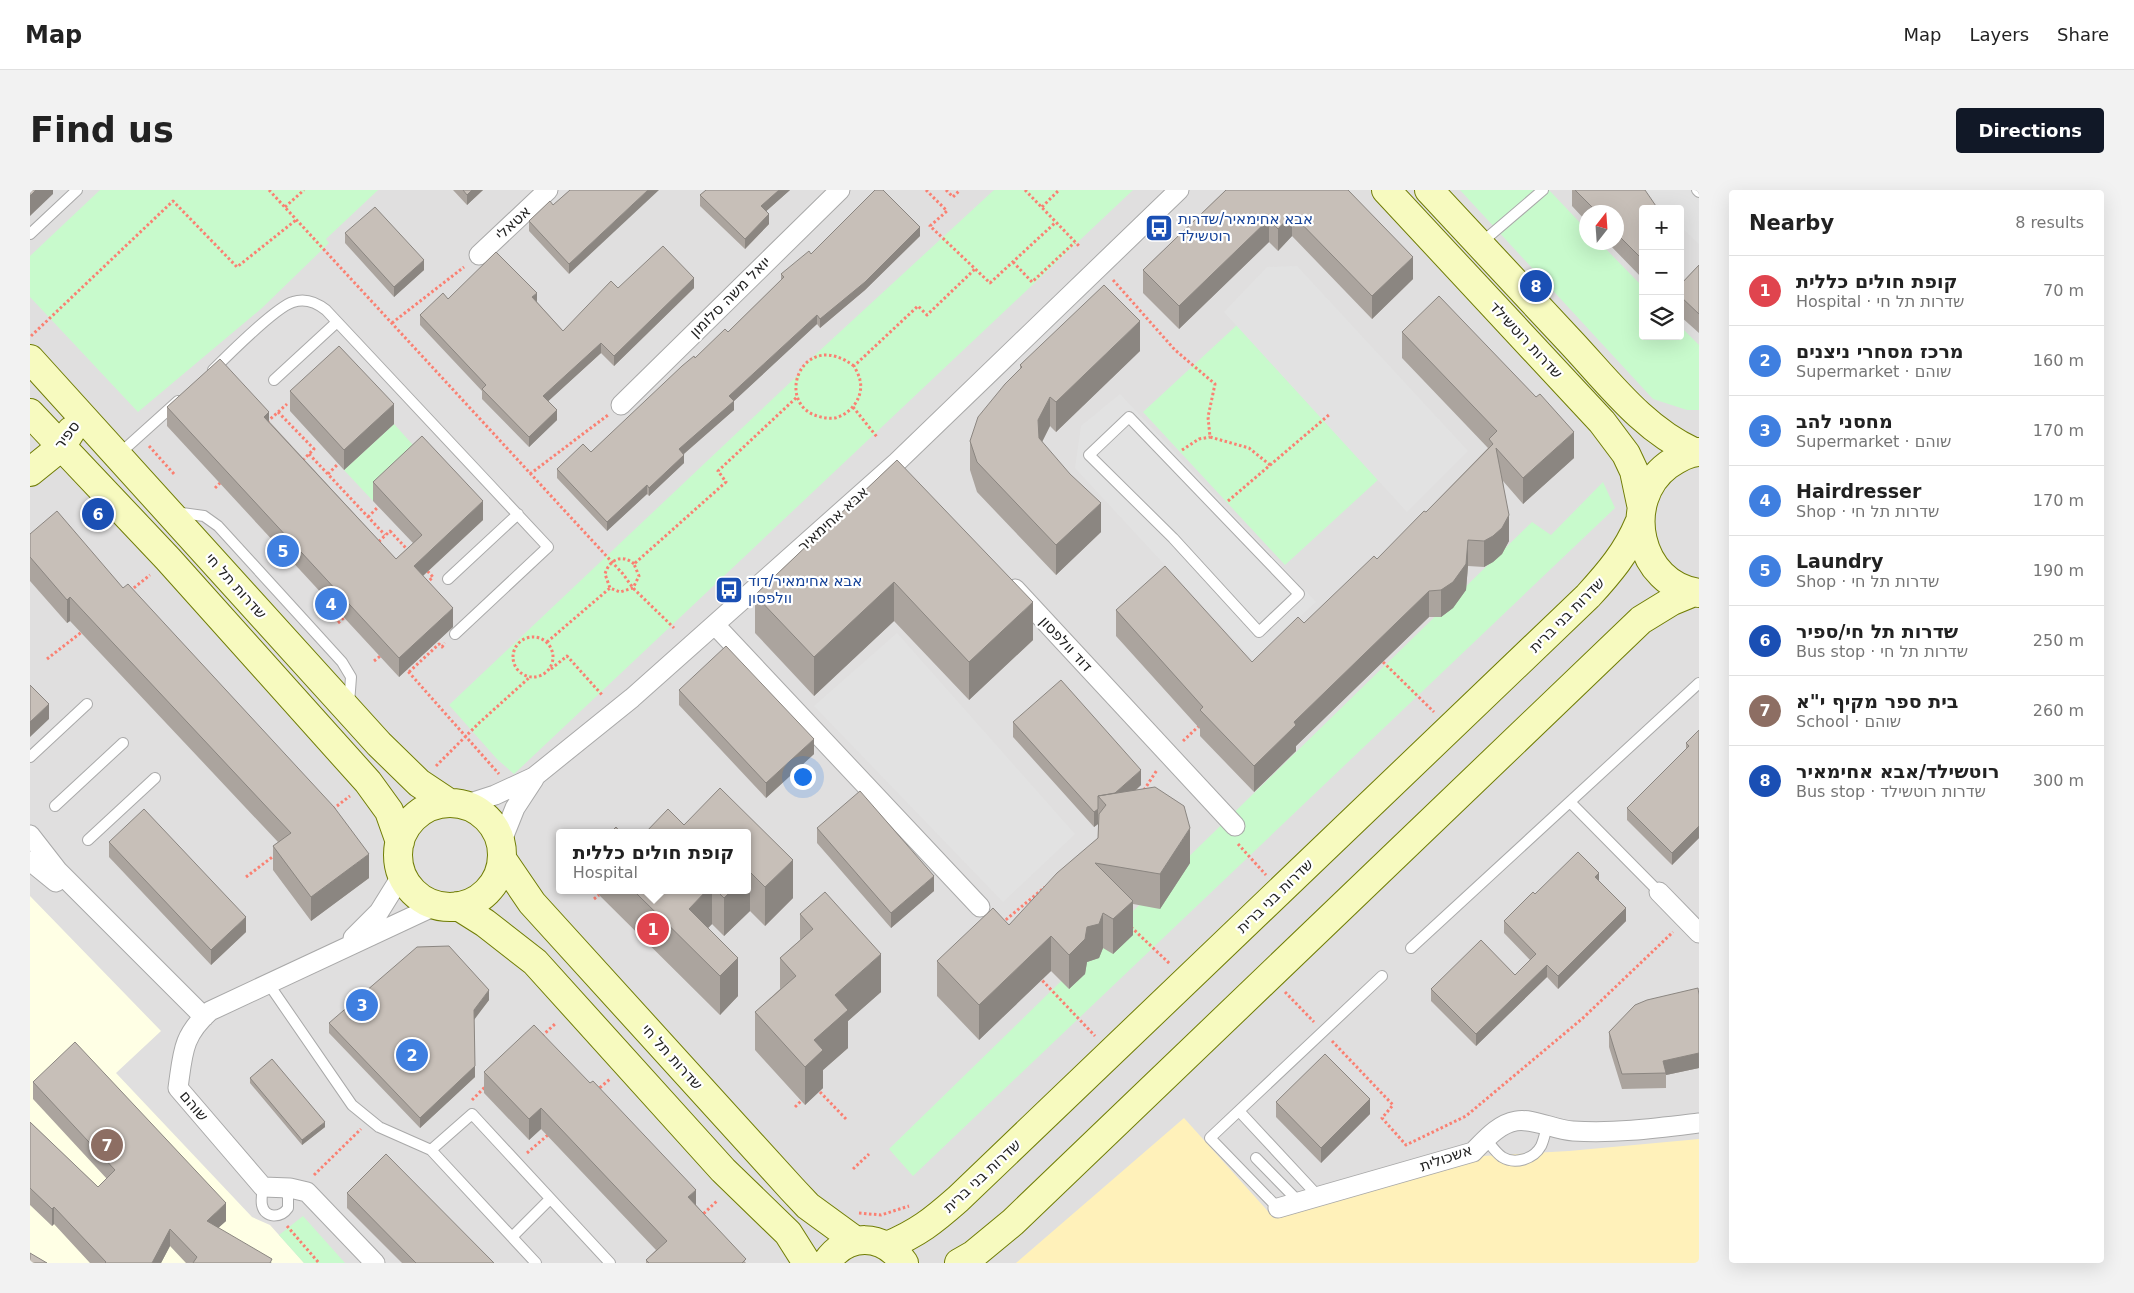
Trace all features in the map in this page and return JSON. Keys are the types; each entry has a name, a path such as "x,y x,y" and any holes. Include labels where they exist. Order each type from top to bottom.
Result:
{"main road":[{"name":"שדרות רוטשילד","path":"1386,190 1602,422 1626,454 1634,471 1642,542 1649,559 1661,574 1676,585 1697,593"},
{"path":"1429,190 1630,405 1658,431 1675,443 1697,452"},
{"name":"שדרות תל חי","path":"30,359 348,710 419,783 456,804"},
{"name":"ספיר","path":"30,472 41,433 81,416"},
{"path":"41,433 98,485 168,559 368,782 390,811 400,842"},
{"name":"שדרות בני ברית","path":"896,1254 911,1236 931,1223 944,1211 1588,596 1618,562 1633,538 1649,486 1660,471 1676,459 1697,452"},
{"path":"30,476 46,469 60,468 79,471 98,485"},
{"path":"959,1263 973,1255 1013,1222 1641,620 1672,601 1697,593"},
{"path":"448,905 473,901 486,892 498,875 501,851 497,833 488,820 477,811 456,804 430,807 418,814 405,829 400,842 398,862 407,884 418,896 448,905 500,933 535,962 723,1170 788,1234 807,1263"},
{"name":"שדרות תל חי","path":"501,851 532,903 792,1190 808,1206 856,1241"},
{"path":"826,1263 834,1252 844,1245 856,1241 872,1241 896,1254"}],"street":[{"name":"אטאלי","path":"479,255 548,190"},
{"name":"יואל משה סלומון","path":"621,405 840,190"},
{"name":"אבא אחימאיר","path":"456,804 506,791 540,772 632,698 897,462 1179,190"},
{"path":"897,462 912,477"},
{"name":"דוד וולפסון","path":"1000,572 1235,826"},
{"path":"716,624 980,907"},
{"name":"אבא אחימאיר","path":"501,851 510,817 519,799 540,772"},
{"path":"30,835 58,871 201,1020"},
{"path":"30,861 50,875 201,1020"},
{"path":"336,951 351,940 379,912 402,875"},
{"path":"1659,892 1699,933"},
{"path":"201,1020 210,1012 336,951 448,905"},
{"name":"שוהם","path":"201,1020 185,1043 178,1088 263,1187"},
{"name":"אשכולית","path":"1278,1208 1472,1152 1502,1126 1516,1121 1572,1131 1651,1129 1699,1123"},
{"path":"263,1187 307,1192 375,1263"}],"lane":[{"path":"30,234 77,190"},
{"path":"1480,244 1543,190"},
{"path":"206,375 282,308 293,302 304,300 318,304 337,322 548,547 454,634"},
{"path":"274,380 337,322"},
{"path":"117,455 185,395"},
{"path":"1129,417 1169,458 1299,594 1259,632 1174,538 1089,455 1129,417"},
{"path":"448,579 518,514"},
{"path":"1411,948 1699,682"},
{"path":"30,757 87,704"},
{"path":"55,806 123,744"},
{"path":"88,840 155,778"},
{"path":"1570,802 1659,892"},
{"path":"1278,1208 1210,1138 1382,976"},
{"path":"268,983 352,1105 380,1127 432,1150 536,1263"},
{"path":"1239,1110 1318,1196"},
{"path":"432,1150 472,1114 610,1263"},
{"path":"1486,1139 1497,1153 1504,1158 1524,1160 1533,1155 1541,1146 1548,1126"},
{"path":"1256,1158 1299,1202"},
{"path":"263,1187 261,1203 265,1211 273,1216 280,1215 288,1208 292,1189"},
{"path":"512,1236 550,1199"}],"path":[{"path":"269,190 634,588 674,628"},
{"path":"285,207 304,190"},
{"path":"946,190 953,197 960,190"},
{"path":"1025,190 1080,247"},
{"path":"1042,207 1060,190"},
{"path":"928,191 947,211 930,226 990,283 1056,222"},
{"path":"30,337 173,201 237,268 296,220"},
{"path":"1013,262 1032,282 1075,242"},
{"path":"392,323 479,255"},
{"path":"854,366 918,306 928,315 975,269"},
{"path":"1112,279 1175,350 1215,384 1208,417 1210,437"},
{"path":"835,355 842,357 854,366 860,380 861,390 853,407 842,416 832,418 818,417 809,412 798,397 795,383 798,376 804,366 811,359 818,356 835,355"},
{"path":"634,564 726,482 718,471 798,397"},
{"path":"263,425 286,404"},
{"path":"530,474 621,405"},
{"path":"853,407 877,437"},
{"path":"278,412 314,449 296,466"},
{"path":"1218,510 1330,414"},
{"path":"1169,458 1199,440 1210,437 1249,448 1270,465"},
{"path":"149,446 174,474"},
{"path":"309,454 385,535"},
{"path":"328,474 346,457"},
{"path":"215,488 228,476"},
{"path":"368,516 385,500"},
{"path":"390,531 433,577 415,594 372,548 385,535 390,531"},
{"path":"620,558 627,559 634,564 639,576 634,588 620,592 610,588 605,574 612,562 620,558"},
{"path":"125,596 151,574"},
{"path":"547,642 610,588"},
{"path":"338,623 348,614"},
{"path":"47,660 90,625"},
{"path":"549,671 554,659 551,647 547,642 538,638 527,638 515,648 513,659 516,669 530,677 540,677 549,671 567,656 603,696"},
{"path":"374,662 388,649"},
{"path":"409,672 429,654"},
{"path":"1383,662 1436,714"},
{"path":"400,663 500,775"},
{"path":"431,771 530,677"},
{"path":"1193,732 1203,722"},
{"path":"1143,792 1169,754"},
{"path":"329,812 350,796"},
{"path":"1235,826 1228,833 1267,876"},
{"path":"246,877 278,852"},
{"path":"1002,923 1046,886"},
{"path":"594,899 599,894"},
{"path":"1291,998 1393,1105 1382,1118 1406,1145 1466,1116 1583,1018 1685,919"},
{"path":"1126,922 1172,966"},
{"path":"1034,972 1097,1038"},
{"path":"535,1042 556,1023"},
{"path":"594,1093 627,1063"},
{"path":"472,1114 464,1106 493,1081"},
{"path":"820,1092 847,1120"},
{"path":"795,1107 801,1101"},
{"path":"292,1189 371,1120"},
{"path":"517,1163 552,1131"},
{"path":"853,1169 869,1154"},
{"path":"698,1219 718,1200"},
{"path":"280,1215 287,1227 319,1263"}],"shaded area":[{"path":"30,190 1699,190 1699,1141 1273,1233 1026,1263 30,1263"},
{"path":"1644,190 1699,190 1699,244 1684,230 1684,205 1659,205"},
{"path":"1297,266 1468,451 1407,512 1224,312 1267,267"},
{"path":"1120,394 1316,602 1253,660 1075,468 1081,426"},
{"path":"897,633 1075,834 1003,902 814,706"},
{"path":"30,896 161,1031 116,1073 252,1217 270,1225 304,1263 30,1263"}],"sand":[{"path":"1184,1118 1274,1218 1483,1156 1569,1151 1699,1139 1699,1263 1016,1263"}],"green space":[{"path":"100,190 378,190 326,239 329,243 262,308 138,412 30,297 30,256"},
{"path":"994,190 1133,190 514,774 497,759 449,705 797,376 803,366"},
{"path":"1460,190 1549,190 1579,222 1579,250 1607,250 1639,283 1639,340 1684,340 1684,330 1699,345 1699,410 1687,410 1653,399"},
{"path":"1237,325 1380,478 1285,565 1143,412"},
{"path":"394,424 422,455 373,501 344,470"},
{"path":"1603,482 1615,508 913,1176 889,1149 1532,522 1551,535"},
{"path":"303,1216 345,1263 304,1263 279,1235"}],"building":[{"path":"30,190 36,190 30,196"},
{"path":"463,190 472,190 467,195"},
{"path":"570,190 648,190 569,264 529,221 550,201 553,205"},
{"path":"706,190 779,190 761,206 769,214 745,239 700,195"},
{"path":"875,190 883,190 920,227 865,282 820,319 817,315 729,396 734,401 679,449 684,455 649,488 647,485 607,522 557,469 583,444 591,452 682,366 694,356 695,358 725,329 728,332 784,277 781,274 809,251 811,254"},
{"path":"1226,190 1348,190 1413,257 1372,296 1292,214 1278,229 1269,219 1179,306 1143,270"},
{"path":"1575,190 1645,190 1655,205 1639,205 1639,256 1624,241 1624,205 1590,205"},
{"path":"375,207 424,260 394,287 345,233"},
{"path":"663,246 694,278 614,356 601,343 543,396 557,410 529,437 482,389 486,385 420,315 443,293 448,299 496,252 537,293 532,297 563,331 611,281 618,288"},
{"path":"1699,265 1699,314 1684,300 1684,281"},
{"path":"1104,285 1140,321 1056,402 1050,397 1038,420 1039,438 1070,474 1101,503 1056,545 977,462 970,441 978,417 1005,384 1022,367 1020,365"},
{"path":"1439,296 1536,397 1540,394 1574,432 1523,478 1496,448 1509,515 1502,528 1484,541 1468,540 1466,564 1453,582 1441,590 1429,591 1294,722 1296,725 1254,766 1200,710 1203,707 1116,610 1165,566 1252,662 1298,617 1304,623 1374,556 1377,559 1424,511 1426,512 1493,444 1489,439 1497,431 1402,332"},
{"path":"339,346 394,404 344,450 290,391"},
{"path":"220,359 269,412 264,417 396,559 422,535 373,482 422,436 483,501 414,566 453,608 399,658 167,407"},
{"path":"897,460 1033,602 969,662 894,582 814,657 755,595"},
{"path":"57,511 123,588 128,584 334,807 369,854 311,897 273,846 291,833 70,597 67,600 30,557 30,534"},
{"path":"726,646 814,739 766,783 679,690"},
{"path":"1061,680 1141,770 1115,793 1098,796 1098,809 1094,812 1013,722"},
{"path":"30,685 49,704 30,722"},
{"path":"1699,730 1699,826 1672,853 1627,808 1689,746 1686,743"},
{"path":"1155,787 1184,806 1190,828 1160,874 1095,863 1133,901 1113,919 1103,913 1099,924 1087,927 1085,939 1069,955 1051,936 979,1005 937,961 993,908 1009,925 1057,873 1098,838 1099,814 1106,805 1098,796"},
{"path":"720,788 793,860 765,887 751,873 751,829 649,829 668,809 684,825"},
{"path":"860,791 934,876 891,913 817,828"},
{"path":"144,809 246,917 211,950 109,842"},
{"path":"1578,852 1599,873 1595,877 1626,908 1558,976 1547,965 1476,1034 1431,989 1481,940 1515,975 1536,954 1504,921"},
{"path":"825,892 881,954 835,995 848,1010 814,1040 823,1050 805,1067 755,1012 796,976 780,958 813,929 800,914"},
{"path":"637,894 703,894 689,909 738,958 720,976"},
{"path":"720,894 728,894 724,898"},
{"path":"449,946 489,990 474,1010 475,1066 420,1118 329,1023 417,947"},
{"path":"1698,988 1699,1053 1663,1061 1666,1073 1622,1074 1609,1032 1635,1005 1647,1000"},
{"path":"534,1025 590,1083 593,1081 696,1190 688,1197 746,1259 742,1263 649,1263 646,1260 667,1241 541,1108 529,1119 484,1072"},
{"path":"75,1042 226,1203 207,1221 272,1259 270,1263 193,1263 197,1257 170,1229 152,1263 105,1263 54,1207 52,1209 30,1188 30,1122 98,1187 115,1170 33,1082"},
{"path":"1325,1054 1370,1099 1321,1148 1276,1102"},
{"path":"272,1059 325,1122 302,1140 250,1078"},
{"path":"386,1154 494,1263 416,1263 347,1193"},
{"path":"30,1253 47,1263 30,1263"}],"place":[{"name":"אבא אחימאיר/שדרות רוטשילד","path":"1159,228"},
{"name":"רוטשילד/אבא אחימאיר","path":"1536,286"},
{"name":"שדרות תל חי/ספיר","path":"98,514"},
{"name":"Laundry","path":"283,551"},
{"name":"אבא אחימאיר/דוד וולפסון","path":"729,590"},
{"name":"Hairdresser","path":"331,604"},
{"name":"קופת חולים כללית","path":"653,929"},
{"name":"מחסני להב","path":"362,1005"},
{"name":"מרכז מסחרי ניצנים","path":"412,1055"},
{"name":"בית ספר מקיף י\"א","path":"107,1145"}]}
